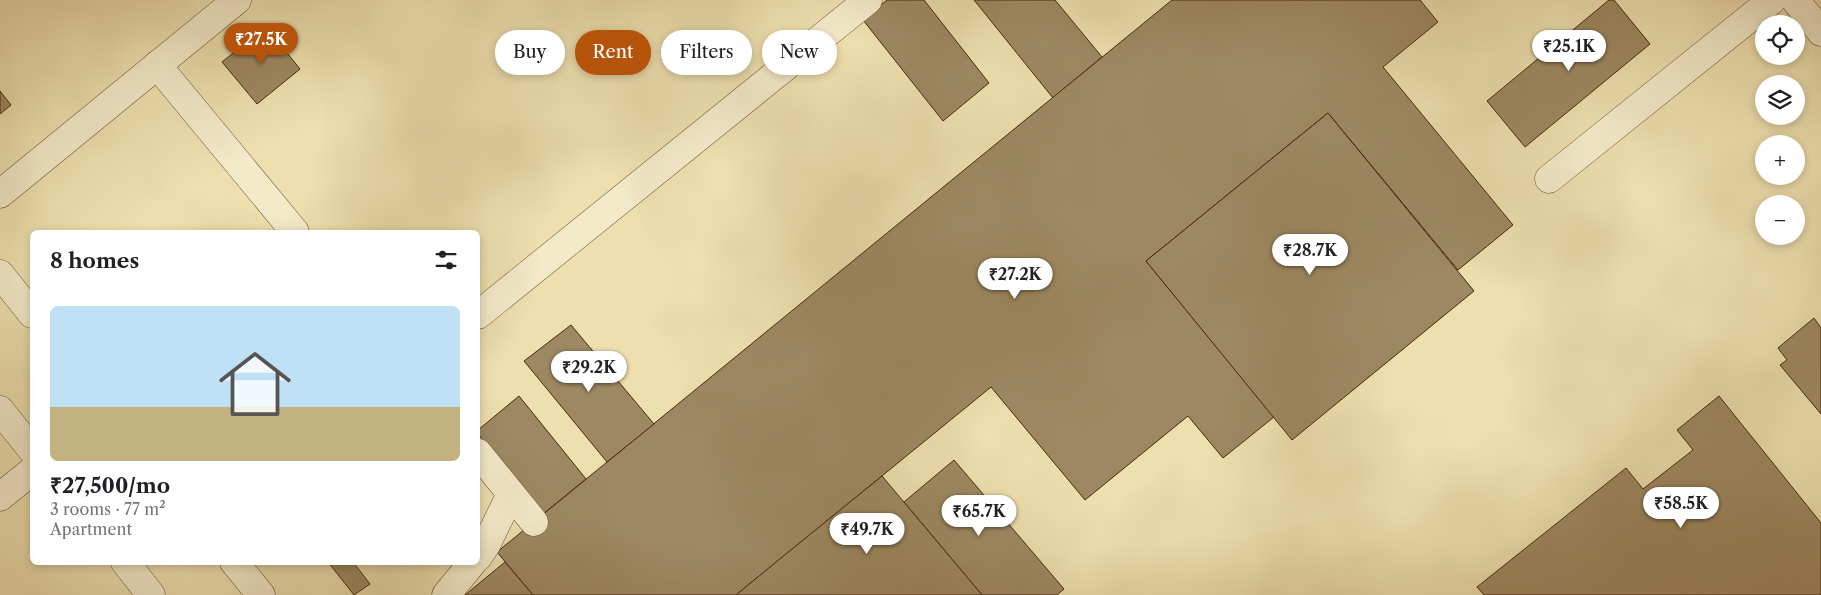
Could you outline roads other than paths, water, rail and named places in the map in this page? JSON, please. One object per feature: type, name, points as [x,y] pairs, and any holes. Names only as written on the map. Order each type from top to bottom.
[{"type":"lane","points":[[0,194],[237,0]]},
{"type":"lane","points":[[480,313],[868,0]]},
{"type":"lane","points":[[1549,179],[1772,0]]},
{"type":"lane","points":[[1795,0],[1821,32]]},
{"type":"lane","points":[[157,65],[293,230]]},
{"type":"lane","points":[[0,274],[30,312]]},
{"type":"lane","points":[[0,410],[30,448]]},
{"type":"lane","points":[[480,455],[534,522]]},
{"type":"lane","points":[[0,497],[30,473]]},
{"type":"lane","points":[[480,554],[512,494]]},
{"type":"lane","points":[[127,565],[151,595]]},
{"type":"lane","points":[[236,565],[260,595]]},
{"type":"lane","points":[[446,595],[471,565]]}]
